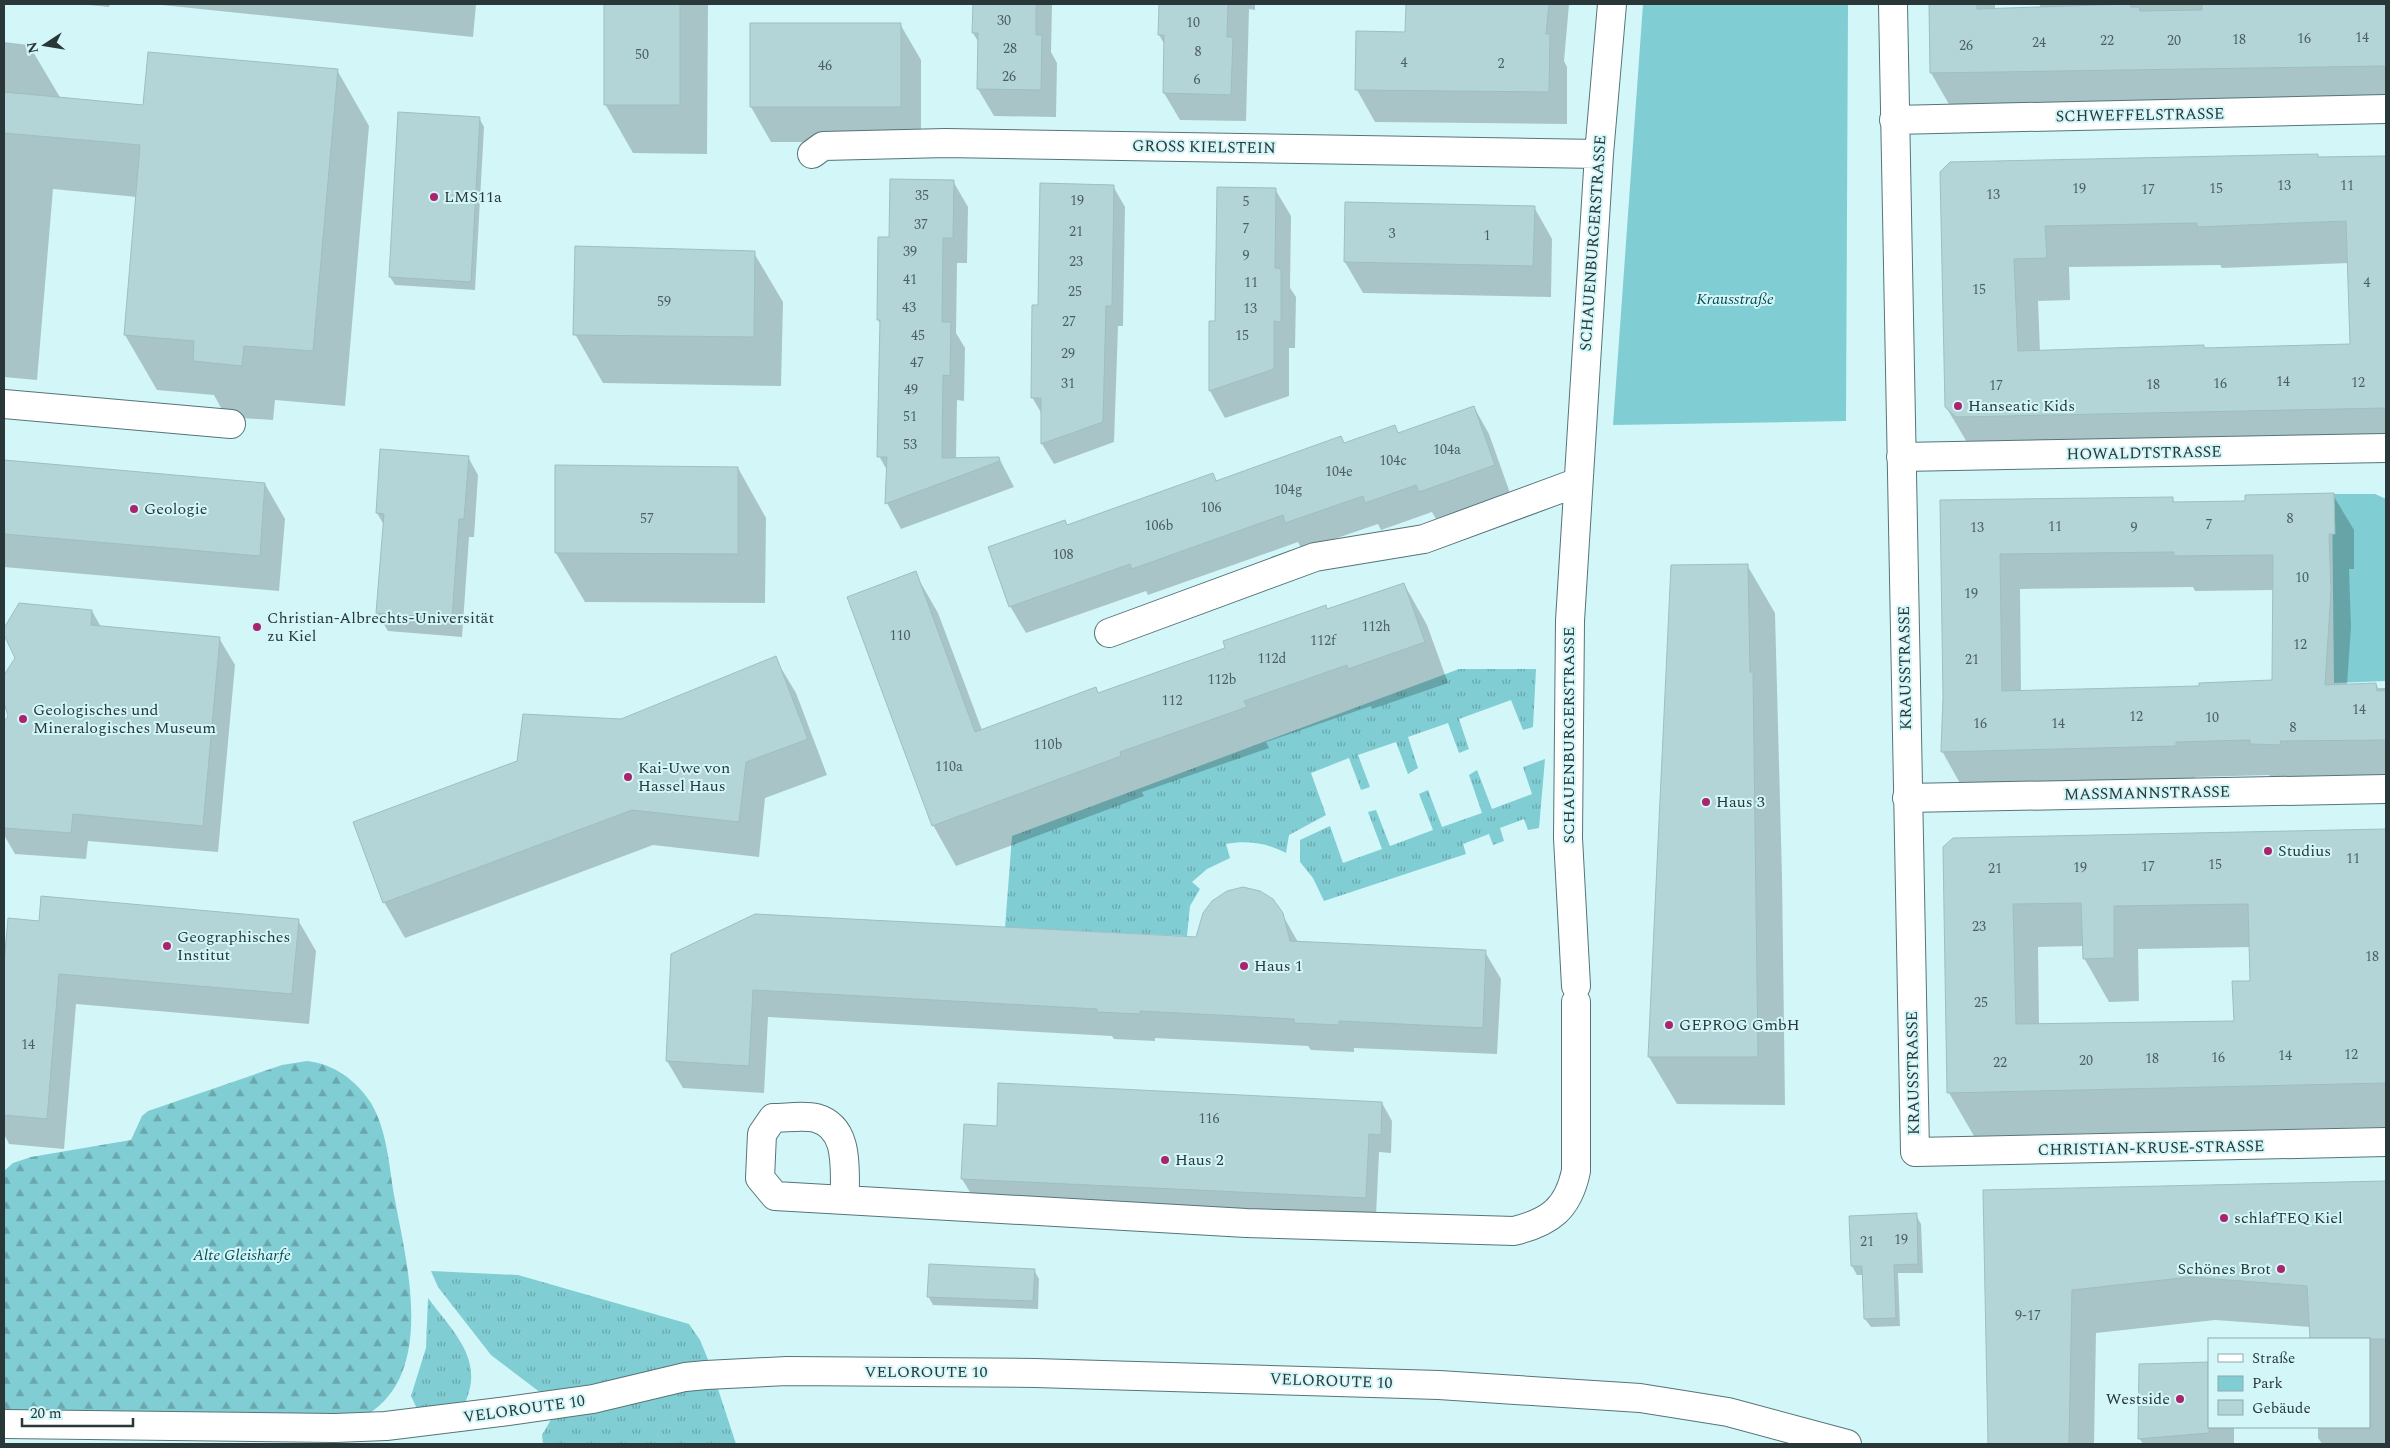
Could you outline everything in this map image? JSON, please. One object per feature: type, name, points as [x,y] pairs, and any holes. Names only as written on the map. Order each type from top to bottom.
[{"type":"street","name":"SCHAUENBURGERSTRASSE","points":[[845,1199],[1246,1223],[1514,1231],[1546,1220],[1563,1205],[1570,1193],[1576,1171],[1576,994],[1568,838],[1570,621],[1576,483],[1599,154],[1612,4]]},
{"type":"street","name":"KRAUSSTRASSE","points":[[1893,4],[1915,1152]]},
{"type":"street","name":"SCHWEFFELSTRASSE","points":[[1894,120],[2386,109]]},
{"type":"street","name":"GROSS KIELSTEIN","points":[[812,154],[823,146],[832,145],[946,143],[1599,154]]},
{"type":"street","points":[[4,404],[231,424]]},
{"type":"street","name":"HOWALDTSTRASSE","points":[[1902,457],[2386,448]]},
{"type":"street","points":[[1109,633],[1315,557],[1424,539],[1576,483]]},
{"type":"street","name":"MASSMANNSTRASSE","points":[[1907,798],[2386,789]]},
{"type":"street","name":"CHRISTIAN-KRUSE-STRASSE","points":[[1915,1152],[2386,1142]]},
{"type":"street","name":"VELOROUTE 10","points":[[4,1424],[334,1428],[386,1426],[445,1420],[584,1400],[685,1377],[706,1375],[787,1372],[1016,1373],[1439,1385],[1640,1398],[1728,1412],[1847,1444]]},
{"type":"green space","name":"Krausstraße","points":[[1643,4],[1848,4],[1846,421],[1613,425]]},
{"type":"green space","points":[[2332,494],[2375,494],[2386,499],[2386,681],[2334,683]]},
{"type":"green space","points":[[1459,669],[1536,669],[1533,727],[1523,730],[1511,700],[1459,719],[1469,749],[1459,753],[1448,723],[1408,737],[1418,768],[1408,774],[1396,742],[1358,755],[1370,787],[1361,790],[1349,758],[1311,773],[1326,815],[1289,835],[1286,853],[1257,843],[1226,844],[1230,858],[1207,869],[1192,882],[1200,889],[1190,906],[1187,936],[1005,928],[1012,836]]},
{"type":"green space","points":[[1545,759],[1539,828],[1528,830],[1524,819],[1500,828],[1504,841],[1493,845],[1489,834],[1463,844],[1466,854],[1324,901],[1313,878],[1300,862],[1300,840],[1330,826],[1343,863],[1382,849],[1368,812],[1376,810],[1390,846],[1433,830],[1419,794],[1428,790],[1442,827],[1482,813],[1469,775],[1477,770],[1492,809],[1532,794],[1523,767]]},
{"type":"green space","name":"Alte Gleisharfe","points":[[307,1061],[326,1066],[344,1074],[351,1080],[371,1103],[384,1136],[405,1251],[411,1314],[409,1344],[402,1372],[389,1396],[367,1415],[4,1416],[4,1171],[13,1163],[31,1157],[131,1140],[142,1116],[148,1111],[282,1065]]},
{"type":"green space","points":[[431,1271],[518,1275],[689,1324],[700,1340],[709,1362],[541,1393],[491,1355],[438,1287]]},
{"type":"green space","points":[[428,1298],[464,1347],[469,1360],[471,1374],[470,1389],[464,1405],[418,1411],[411,1396],[426,1348]]},
{"type":"green space","points":[[717,1386],[736,1444],[543,1444],[542,1435],[552,1418],[685,1390]]},
{"type":"building","points":[[604,4],[680,4],[680,105],[604,105]]},
{"type":"building","points":[[973,4],[1036,4],[1036,35],[1042,35],[1041,90],[977,89],[978,33],[972,33]]},
{"type":"building","points":[[1159,4],[1228,4],[1227,37],[1233,37],[1231,95],[1163,93],[1164,35],[1158,35]]},
{"type":"building","points":[[1406,4],[1549,4],[1546,34],[1550,34],[1549,92],[1355,90],[1356,31],[1405,32]]},
{"type":"building","points":[[1929,4],[1977,4],[1977,9],[2130,4],[2131,7],[2139,7],[2140,11],[2202,10],[2202,4],[2386,4],[2386,66],[1930,73]]},
{"type":"building","points":[[750,23],[901,23],[901,107],[750,107]]},
{"type":"building","points":[[148,52],[338,69],[313,351],[244,346],[242,366],[193,361],[194,341],[124,335],[140,145],[4,133],[4,92],[143,105]]},
{"type":"building","name":"LMS11a","points":[[398,112],[480,117],[471,282],[389,277]]},
{"type":"building","points":[[2318,154],[2318,157],[2386,156],[2386,408],[1956,417],[1945,407],[1940,172],[1950,162]],"holes":[[[2346,221],[2350,344],[2204,348],[2204,345],[2018,351],[2014,259],[2047,258],[2045,226],[2197,223],[2197,227]]]},
{"type":"building","points":[[890,179],[954,180],[953,238],[943,238],[942,322],[951,322],[950,376],[943,375],[942,458],[999,457],[1000,461],[885,504],[887,457],[877,457],[880,320],[877,320],[878,237],[889,237]]},
{"type":"building","points":[[1040,183],[1114,185],[1112,306],[1106,306],[1103,422],[1041,444],[1041,398],[1031,398],[1032,305],[1038,305]]},
{"type":"building","points":[[1217,187],[1276,188],[1275,268],[1281,269],[1281,322],[1274,321],[1274,369],[1209,391],[1209,321],[1215,321]]},
{"type":"building","points":[[1345,202],[1535,206],[1533,266],[1344,262]]},
{"type":"building","points":[[575,246],[755,251],[754,337],[573,335]]},
{"type":"building","points":[[1474,406],[1495,465],[1419,492],[1416,485],[1365,503],[1363,496],[1285,523],[1283,515],[1132,569],[1130,564],[1009,607],[988,547],[1065,520],[1067,525],[1213,473],[1216,481],[1341,436],[1344,443],[1395,425],[1398,433]]},
{"type":"building","points":[[380,449],[469,456],[464,519],[459,519],[452,619],[376,613],[384,514],[376,513]]},
{"type":"building","name":"Geologie","points":[[4,460],[265,483],[260,556],[4,534]]},
{"type":"building","points":[[555,465],[738,467],[738,554],[555,553]]},
{"type":"building","points":[[2334,493],[2335,534],[2329,534],[2331,591],[2325,685],[2376,683],[2377,691],[2386,690],[2386,740],[2280,741],[2281,745],[2250,744],[2250,740],[2176,742],[2176,746],[1941,752],[1943,697],[1940,500],[2173,497],[2173,502],[2245,501],[2245,495]],"holes":[[[2174,552],[2173,556],[2273,555],[2272,680],[2199,683],[2199,686],[2002,691],[2000,554]]]},
{"type":"building","name":"Haus 3","points":[[1748,564],[1750,672],[1753,672],[1758,1057],[1648,1057],[1671,565]]},
{"type":"building","points":[[916,571],[975,732],[1096,687],[1098,693],[1225,648],[1223,641],[1326,605],[1327,609],[1404,583],[1425,642],[1348,669],[1347,665],[1244,701],[1247,707],[1120,752],[1121,756],[932,826],[847,597]]},
{"type":"building","points":[[19,603],[92,610],[91,625],[220,637],[203,826],[73,814],[71,833],[4,828],[4,722],[8,716],[4,703],[4,675],[15,658],[4,635],[4,628]]},
{"type":"building","name":"Kai-Uwe von Hassel Haus","points":[[776,656],[808,739],[746,762],[739,822],[632,810],[383,903],[353,822],[517,761],[523,714],[621,719]]},
{"type":"building","points":[[2386,829],[2386,1083],[1947,1093],[1943,847],[1953,838]],"holes":[[[2081,903],[2083,959],[2114,958],[2114,906],[2248,904],[2250,981],[2232,981],[2234,1021],[2016,1024],[2013,904]]]},
{"type":"building","points":[[1243,887],[1260,891],[1273,899],[1283,913],[1290,941],[1486,950],[1483,1028],[1339,1021],[1339,1025],[1294,1023],[1294,1019],[1140,1011],[1140,1014],[1097,1012],[1097,1009],[753,990],[749,1066],[666,1061],[671,954],[755,914],[1196,937],[1203,913],[1212,901],[1227,891]]},
{"type":"building","name":"Geographisches Institut","points":[[41,896],[299,919],[292,994],[59,974],[47,1119],[4,1115],[4,963],[8,918],[39,921]]},
{"type":"building","name":"Haus 2","points":[[998,1083],[1382,1102],[1381,1135],[1369,1134],[1366,1198],[961,1179],[964,1124],[997,1126]]},
{"type":"building","points":[[2386,1181],[2386,1339],[2310,1338],[2307,1286],[2190,1277],[2072,1290],[2069,1444],[1988,1444],[1983,1190]]},
{"type":"building","points":[[1917,1213],[1918,1264],[1894,1265],[1896,1318],[1864,1319],[1862,1266],[1851,1266],[1849,1216]]},
{"type":"building","points":[[929,1264],[1035,1269],[1033,1301],[927,1297]]},
{"type":"building","points":[[2208,1362],[2209,1433],[2138,1439],[2139,1364]]},
{"type":"place","name":"LMS11a","points":[[434,197]]},
{"type":"place","name":"Hanseatic Kids","points":[[1958,406]]},
{"type":"place","name":"Geologie","points":[[134,509]]},
{"type":"place","name":"Christian-Albrechts-Universität zu Kiel","points":[[257,627]]},
{"type":"place","name":"Geologisches und Mineralogisches Museum","points":[[23,719]]},
{"type":"place","name":"Kai-Uwe von Hassel Haus","points":[[628,777]]},
{"type":"place","name":"Haus 3","points":[[1706,802]]},
{"type":"place","name":"Studius","points":[[2268,851]]},
{"type":"place","name":"Geographisches Institut","points":[[167,946]]},
{"type":"place","name":"Haus 1","points":[[1244,966]]},
{"type":"place","name":"GEPROG GmbH","points":[[1669,1025]]},
{"type":"place","name":"Haus 2","points":[[1165,1160]]},
{"type":"place","name":"schlafTEQ Kiel","points":[[2224,1218]]},
{"type":"place","name":"Schönes Brot","points":[[2281,1269]]},
{"type":"place","name":"Westside","points":[[2180,1399]]}]
